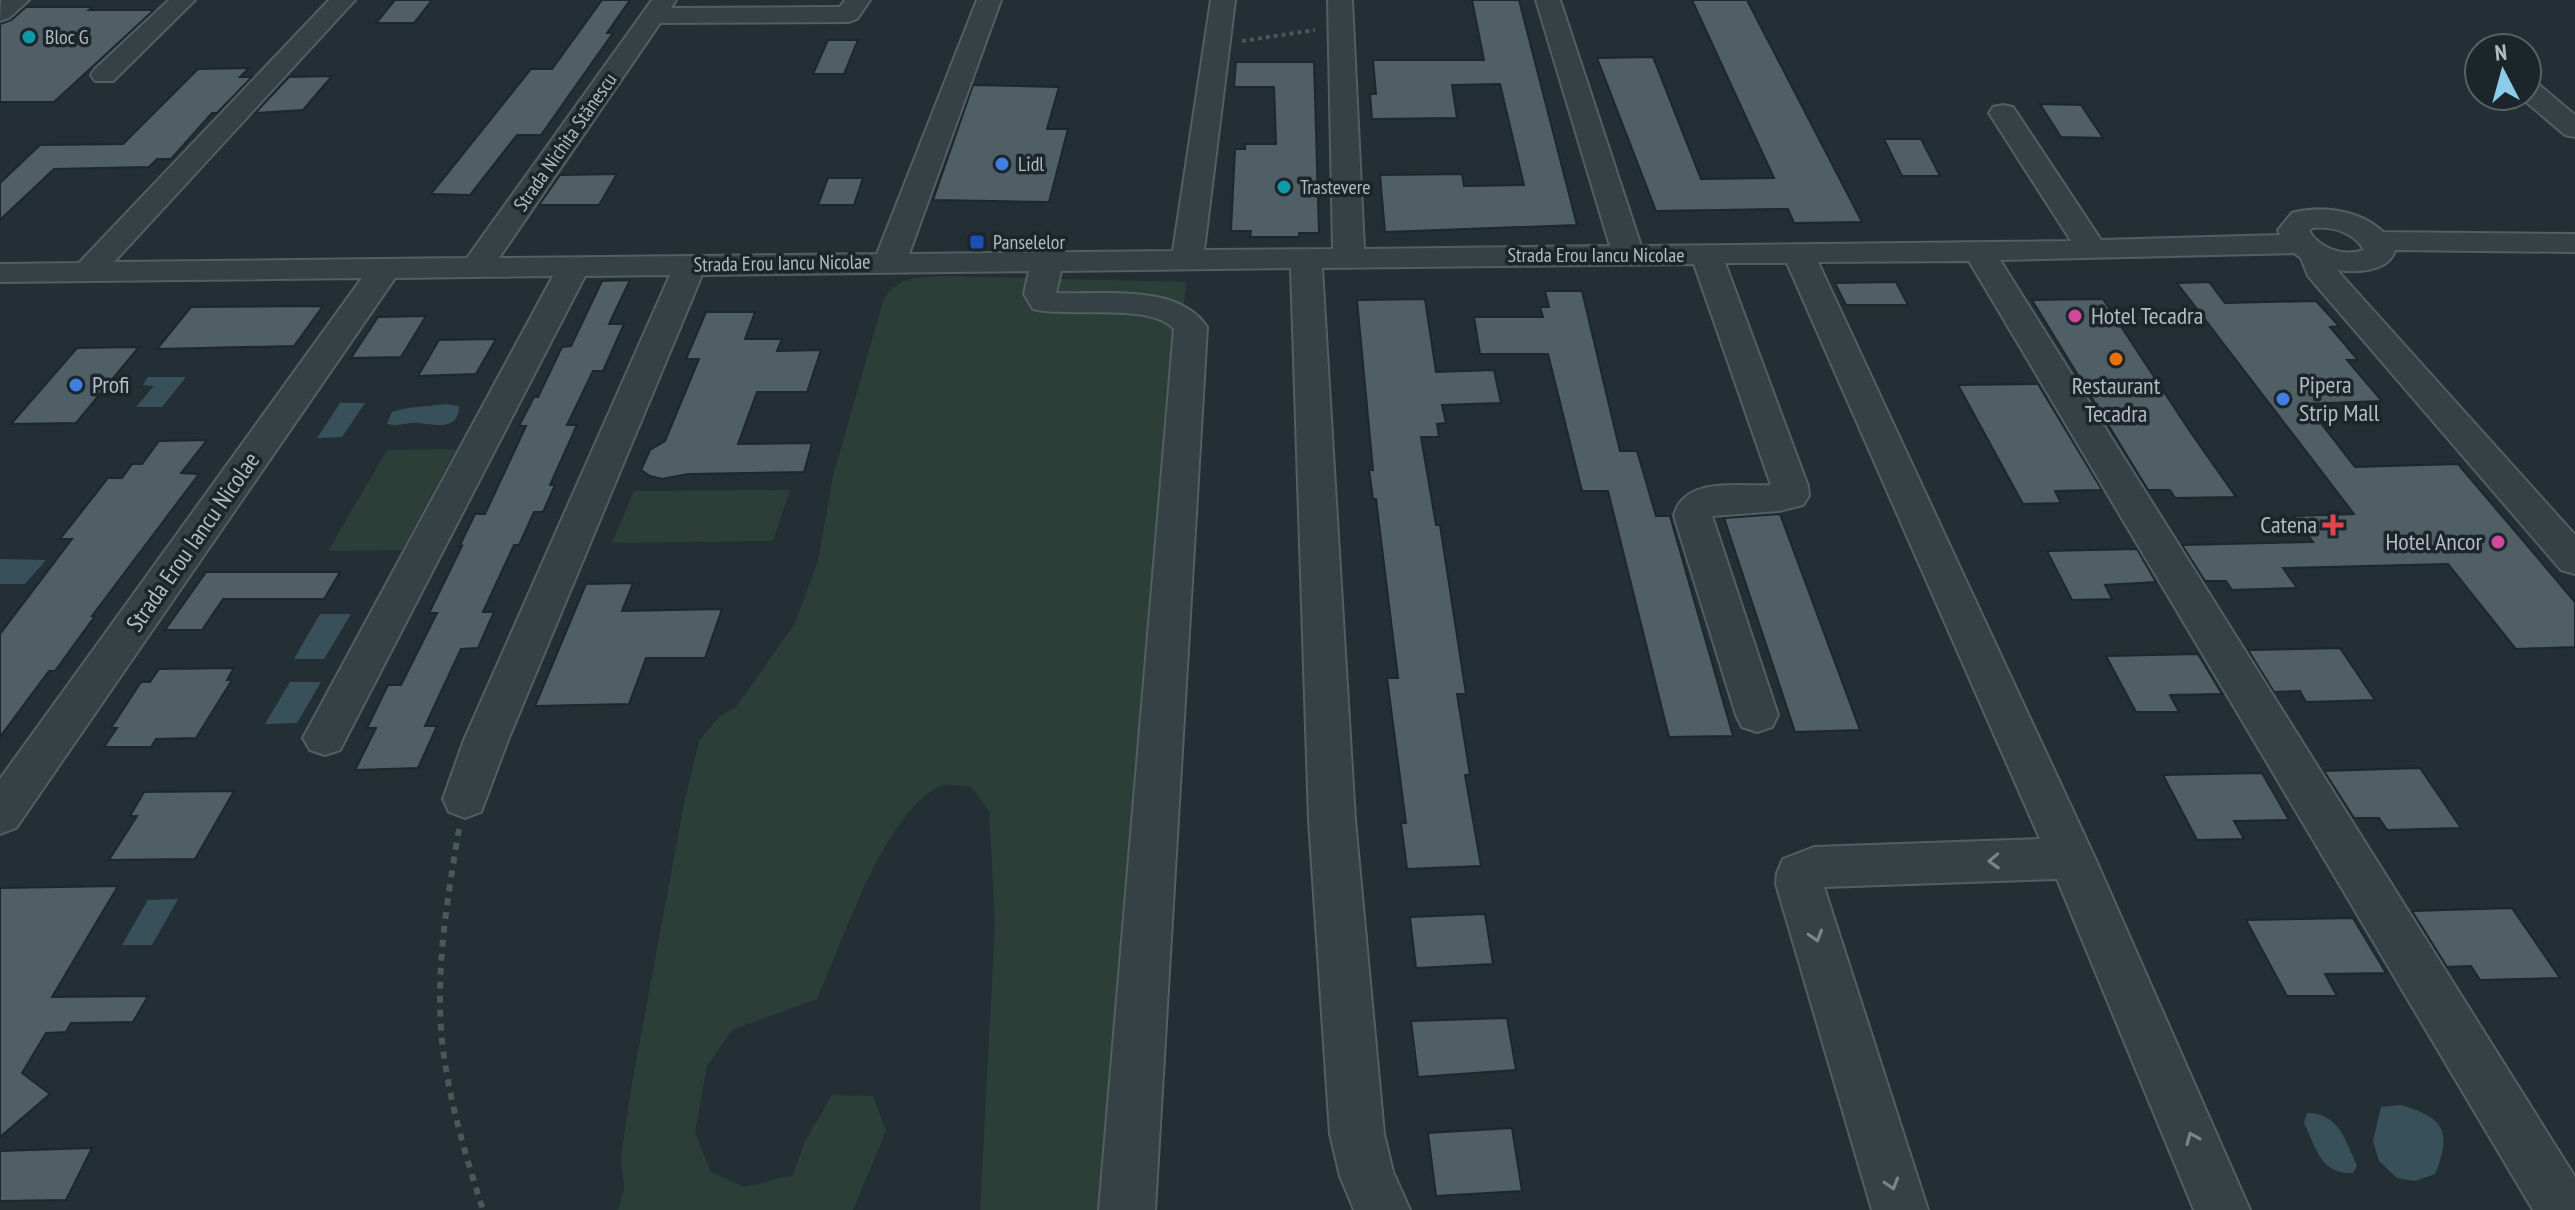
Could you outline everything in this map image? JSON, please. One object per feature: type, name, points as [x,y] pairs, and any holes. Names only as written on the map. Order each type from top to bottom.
[{"type":"street","points":[[0,13],[17,0]]},
{"type":"street","points":[[104,75],[183,0]]},
{"type":"street","points":[[88,272],[343,0]]},
{"type":"street","name":"Strada Nichita Stănescu","points":[[477,267],[659,8],[834,15],[848,14],[858,0]]},
{"type":"street","name":"Strada Erou Iancu Nicolae","points":[[890,262],[989,0]]},
{"type":"street","points":[[1187,259],[1223,0]]},
{"type":"street","points":[[1340,0],[1349,257]]},
{"type":"street","points":[[1548,0],[1628,254]]},
{"type":"street","points":[[2543,102],[2575,129]]},
{"type":"street","points":[[2003,113],[2092,250]]},
{"type":"street","name":"Strada Erou Iancu Nicolae","points":[[0,273],[2092,250],[2311,250],[2348,262],[2372,260],[2379,255],[2377,241],[2575,243]]},
{"type":"street","points":[[2311,250],[2324,275],[2575,560]]},
{"type":"street","points":[[1979,251],[2564,1210]]},
{"type":"street","points":[[1798,253],[2072,858],[2222,1210]]},
{"type":"street","points":[[1706,254],[1790,486],[1790,496],[1779,498],[1703,501],[1695,507],[1693,516],[1757,715]]},
{"type":"street","points":[[1306,258],[1332,820],[1357,1134],[1367,1176],[1382,1210]]},
{"type":"street","points":[[1047,260],[1040,294],[1044,302],[1149,307],[1188,318],[1191,327],[1127,1210]]},
{"type":"street","points":[[465,799],[492,726],[691,264]]},
{"type":"street","points":[[325,738],[574,266]]},
{"type":"street","name":"Strada Erou Iancu Nicolae","points":[[0,815],[386,268]]},
{"type":"street","points":[[1900,1210],[1800,884],[1800,873],[1814,867],[2072,858]]},
{"type":"path","points":[[1217,42],[1341,29]]},
{"type":"path","points":[[465,799],[444,936],[441,1025],[468,1165],[483,1210]]},
{"type":"green space","points":[[939,276],[1186,282],[1106,1210],[980,1210],[995,924],[989,811],[971,787],[952,785],[941,786],[920,800],[883,850],[852,914],[817,999],[732,1030],[707,1066],[695,1133],[711,1172],[745,1187],[793,1175],[805,1141],[832,1095],[873,1096],[886,1131],[853,1210],[618,1210],[624,1189],[621,1156],[632,1083],[684,804],[699,741],[720,716],[736,707],[794,625],[818,561],[833,476],[884,298],[902,282]]},
{"type":"green space","points":[[456,449],[402,550],[328,551],[387,450]]},
{"type":"green space","points":[[790,490],[773,541],[612,543],[634,491]]},
{"type":"water","points":[[148,377],[186,377],[162,407],[136,407],[154,386],[143,385]]},
{"type":"water","points":[[340,403],[365,403],[342,437],[317,438]]},
{"type":"water","points":[[445,404],[459,406],[458,414],[451,423],[387,424],[392,412]]},
{"type":"water","points":[[0,559],[46,560],[25,584],[0,584]]},
{"type":"water","points":[[320,614],[351,614],[324,659],[294,659]]},
{"type":"water","points":[[290,682],[321,682],[297,723],[265,724]]},
{"type":"water","points":[[178,899],[152,945],[122,945],[148,900]]},
{"type":"water","points":[[2401,1105],[2436,1121],[2443,1137],[2435,1174],[2415,1181],[2397,1178],[2379,1161],[2373,1141],[2381,1107]]},
{"type":"water","points":[[2307,1113],[2327,1118],[2340,1130],[2357,1166],[2353,1173],[2333,1169],[2321,1158],[2304,1123]]},
{"type":"building","points":[[395,0],[432,0],[414,23],[376,23]]},
{"type":"building","points":[[602,0],[630,0],[607,33],[613,33],[541,135],[517,135],[470,195],[431,194],[531,69],[552,69]]},
{"type":"building","points":[[1472,0],[1519,0],[1577,225],[1385,232],[1380,175],[1462,174],[1464,186],[1524,185],[1500,84],[1452,85],[1457,118],[1372,119],[1370,94],[1376,94],[1373,60],[1484,60]]},
{"type":"building","points":[[1692,0],[1747,0],[1862,222],[1794,223],[1788,209],[1656,211],[1597,58],[1653,57],[1701,179],[1774,178]]},
{"type":"building","points":[[26,7],[154,10],[54,102],[0,102],[0,24],[11,20]]},
{"type":"building","points":[[828,40],[858,40],[844,74],[813,74]]},
{"type":"building","points":[[1236,62],[1314,62],[1319,233],[1299,233],[1299,237],[1250,237],[1251,231],[1231,231],[1235,149],[1245,149],[1245,144],[1276,144],[1274,87],[1234,87]]},
{"type":"building","points":[[249,68],[240,77],[252,77],[217,113],[212,113],[171,159],[157,159],[149,167],[54,169],[0,220],[0,183],[40,145],[123,144],[198,69]]},
{"type":"building","points":[[332,76],[303,110],[255,113],[289,77]]},
{"type":"building","name":"Lidl","points":[[973,85],[1059,87],[1047,129],[1068,129],[1049,202],[933,200]]},
{"type":"building","points":[[2040,104],[2081,105],[2103,138],[2061,137]]},
{"type":"building","points":[[1884,139],[1921,139],[1940,176],[1902,176]]},
{"type":"building","points":[[617,174],[599,205],[539,205],[560,175]]},
{"type":"building","points":[[828,178],[863,178],[854,205],[818,205]]},
{"type":"building","points":[[630,280],[609,324],[624,324],[603,371],[593,371],[567,425],[577,425],[550,485],[555,485],[543,512],[534,512],[519,545],[514,545],[483,612],[494,612],[478,648],[461,649],[425,726],[437,726],[418,768],[355,770],[376,728],[367,728],[388,685],[401,685],[437,613],[429,613],[462,546],[459,547],[475,514],[485,514],[526,426],[519,426],[534,397],[538,397],[562,347],[571,346],[602,281]]},
{"type":"building","points":[[1896,282],[1908,305],[1846,305],[1835,283]]},
{"type":"building","points":[[2209,282],[2225,303],[2316,301],[2339,326],[2330,327],[2358,360],[2347,360],[2382,401],[2306,404],[2355,467],[2458,464],[2575,602],[2575,647],[2516,649],[2448,564],[2283,568],[2297,588],[2232,590],[2226,581],[2205,581],[2182,545],[2313,542],[2294,516],[2354,514],[2177,283]]},
{"type":"building","points":[[1545,291],[1582,291],[1620,451],[1637,451],[1656,516],[1670,516],[1733,736],[1669,737],[1608,491],[1582,491],[1548,354],[1480,354],[1474,317],[1543,317],[1540,307],[1549,307]]},
{"type":"building","points":[[1425,299],[1436,372],[1494,370],[1501,403],[1442,405],[1446,423],[1437,424],[1439,437],[1421,437],[1436,525],[1440,525],[1466,694],[1457,694],[1470,775],[1465,775],[1481,866],[1407,869],[1401,823],[1406,823],[1387,678],[1398,678],[1376,499],[1373,499],[1369,470],[1373,470],[1357,300]]},
{"type":"building","points":[[2103,299],[2236,497],[2175,498],[2170,490],[2148,490],[2032,300]]},
{"type":"building","points":[[323,306],[294,346],[157,349],[191,307]]},
{"type":"building","points":[[706,312],[755,312],[745,339],[782,339],[777,351],[821,350],[807,392],[757,392],[738,444],[812,443],[804,472],[688,474],[662,479],[641,470],[650,450],[665,441],[699,359],[686,359]]},
{"type":"building","points":[[426,316],[401,357],[351,358],[378,317]]},
{"type":"building","points":[[496,339],[476,374],[418,376],[439,340]]},
{"type":"building","name":"Profi","points":[[139,347],[76,423],[11,424],[77,348]]},
{"type":"building","points":[[2038,384],[2102,490],[2055,491],[2061,503],[2023,504],[1958,385]]},
{"type":"building","points":[[207,440],[181,473],[199,474],[92,616],[95,616],[55,671],[49,671],[0,737],[0,634],[72,539],[60,539],[108,478],[122,478],[132,464],[142,464],[159,441]]},
{"type":"building","points":[[1780,514],[1860,730],[1795,732],[1724,518]]},
{"type":"building","points":[[2137,549],[2156,582],[2105,585],[2112,599],[2072,600],[2047,551]]},
{"type":"building","points":[[206,572],[340,572],[324,599],[223,599],[202,630],[165,630]]},
{"type":"building","points":[[633,583],[622,611],[722,609],[705,658],[646,658],[629,704],[535,706],[586,584]]},
{"type":"building","points":[[2340,648],[2375,700],[2306,702],[2300,691],[2274,692],[2248,650]]},
{"type":"building","points":[[2198,654],[2222,694],[2170,695],[2179,712],[2136,712],[2106,656]]},
{"type":"building","points":[[234,668],[227,680],[232,680],[196,738],[156,739],[151,747],[104,747],[117,728],[111,728],[141,682],[150,682],[159,669]]},
{"type":"building","points":[[2420,768],[2461,828],[2387,830],[2379,818],[2354,818],[2324,771]]},
{"type":"building","points":[[2262,773],[2289,820],[2234,821],[2244,839],[2197,840],[2163,775]]},
{"type":"building","points":[[234,791],[195,859],[109,860],[137,816],[130,816],[144,792]]},
{"type":"building","points":[[118,886],[52,997],[148,996],[133,1022],[71,1023],[66,1032],[46,1033],[22,1073],[50,1094],[0,1137],[0,888]]},
{"type":"building","points":[[2512,908],[2560,978],[2480,980],[2471,966],[2447,967],[2412,911]]},
{"type":"building","points":[[1485,914],[1493,964],[1416,968],[1410,917]]},
{"type":"building","points":[[2353,918],[2386,973],[2325,974],[2337,996],[2287,996],[2246,920]]},
{"type":"building","points":[[1507,1018],[1516,1070],[1418,1077],[1411,1021]]},
{"type":"building","points":[[1512,1128],[1522,1191],[1436,1196],[1428,1133]]},
{"type":"building","points":[[92,1148],[66,1200],[0,1201],[0,1151]]},
{"type":"place","name":"Bloc G","points":[[29,37]]},
{"type":"place","name":"Lidl","points":[[1002,164]]},
{"type":"place","name":"Trastevere","points":[[1284,187]]},
{"type":"place","name":"Panselelor","points":[[977,242]]},
{"type":"place","name":"Hotel Tecadra","points":[[2075,316]]},
{"type":"place","name":"Restaurant Tecadra","points":[[2116,359]]},
{"type":"place","name":"Profi","points":[[76,385]]},
{"type":"place","name":"Pipera Strip Mall","points":[[2283,399]]},
{"type":"place","name":"Catena","points":[[2333,525]]},
{"type":"place","name":"Hotel Ancor","points":[[2498,542]]}]
